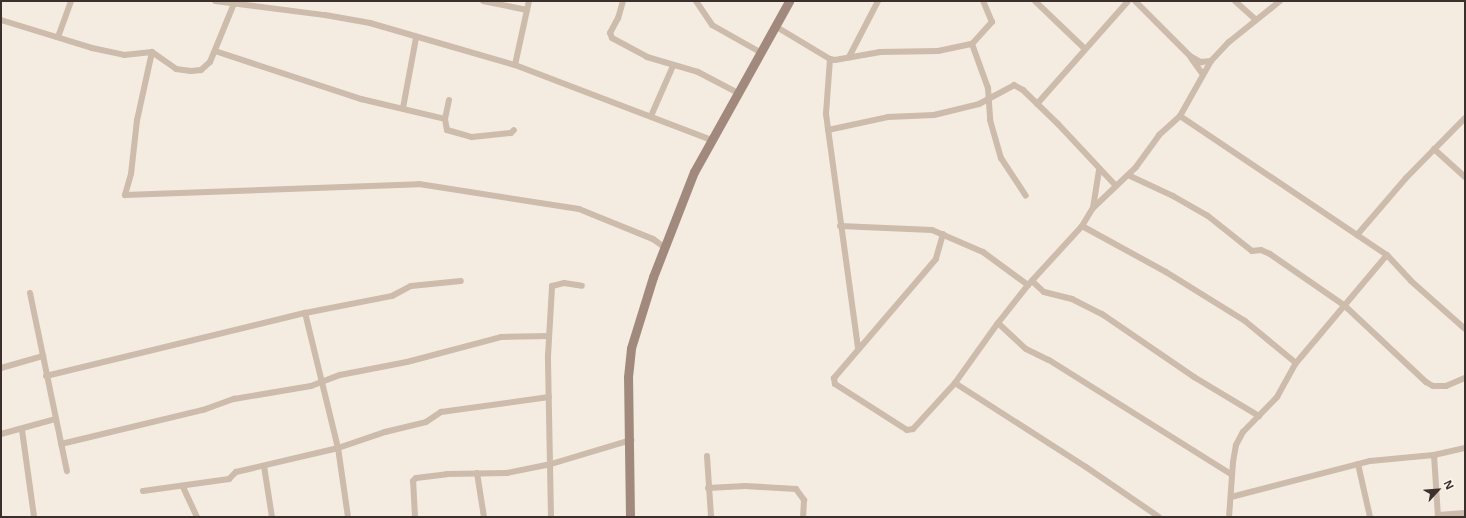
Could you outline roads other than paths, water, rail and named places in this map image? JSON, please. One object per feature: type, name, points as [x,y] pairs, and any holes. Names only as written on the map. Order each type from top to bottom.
[{"type":"street","points":[[58,37],[71,1]]},
{"type":"street","points":[[215,1],[350,19],[515,65],[711,140]]},
{"type":"street","points":[[483,1],[527,10]]},
{"type":"street","points":[[515,65],[529,1]]},
{"type":"street","points":[[623,1],[618,18],[610,33],[612,38],[647,56],[673,66],[698,72],[738,92]]},
{"type":"street","points":[[696,1],[712,25],[760,52]]},
{"type":"street","points":[[630,517],[631,440],[628,377],[631,348],[664,247],[694,172],[789,1]]},
{"type":"street","points":[[849,57],[878,1]]},
{"type":"street","points":[[775,26],[830,59],[880,52],[938,50],[972,44],[992,22],[983,1]]},
{"type":"street","points":[[1035,1],[1085,49]]},
{"type":"street","points":[[1037,104],[1128,1]]},
{"type":"street","points":[[1134,1],[1190,56],[1202,73]]},
{"type":"street","points":[[1235,1],[1256,20]]},
{"type":"street","points":[[943,234],[936,259],[834,378],[834,381],[907,430],[913,429],[955,383],[998,323],[1030,283],[1082,226],[1093,208],[1128,175],[1159,135],[1180,116],[1200,83],[1202,73],[1211,61],[1229,42],[1280,1]]},
{"type":"street","points":[[1,20],[124,55],[152,52],[176,69],[192,71],[201,70],[210,62],[235,3]]},
{"type":"street","points":[[403,108],[416,38]]},
{"type":"street","points":[[972,44],[990,98],[990,120],[1001,158],[1026,196]]},
{"type":"street","points":[[215,51],[361,99],[403,108],[410,112],[445,119]]},
{"type":"street","points":[[152,52],[137,120],[131,174],[125,195],[419,184],[579,209],[653,239],[664,247]]},
{"type":"street","points":[[1190,56],[1201,62],[1211,61]]},
{"type":"street","points":[[830,59],[826,108],[828,130],[858,349]]},
{"type":"street","points":[[651,116],[673,66]]},
{"type":"street","points":[[828,130],[888,117],[929,116],[975,105],[1014,85],[1037,104],[1116,186]]},
{"type":"street","points":[[449,100],[445,119],[447,130],[472,136],[511,133],[514,130]]},
{"type":"street","points":[[1180,116],[1387,255],[1411,281],[1465,329]]},
{"type":"street","points":[[1358,235],[1434,149],[1465,118]]},
{"type":"street","points":[[1434,149],[1465,177]]},
{"type":"street","points":[[1093,208],[1099,170]]},
{"type":"street","points":[[1128,175],[1173,196],[1208,216],[1252,250],[1261,250],[1270,254],[1345,306],[1426,382],[1433,386],[1446,386],[1465,378]]},
{"type":"street","points":[[840,226],[925,229],[943,234],[982,252],[1044,292],[1072,299],[1102,314],[1194,377],[1259,416]]},
{"type":"street","points":[[1082,226],[1166,272],[1245,320],[1296,363]]},
{"type":"street","points":[[1229,517],[1236,445],[1243,432],[1277,397],[1296,363],[1387,255]]},
{"type":"street","points":[[46,376],[305,313],[392,296],[411,286],[461,281]]},
{"type":"street","points":[[551,517],[549,336],[552,286],[564,283],[582,286]]},
{"type":"street","points":[[30,293],[46,376],[67,471]]},
{"type":"street","points":[[305,313],[320,383],[338,448],[348,517]]},
{"type":"street","points":[[998,323],[1026,349],[1049,360],[1232,475]]},
{"type":"street","points":[[62,444],[203,410],[234,399],[320,383],[340,375],[408,362],[501,337],[549,336]]},
{"type":"street","points":[[1,368],[43,356]]},
{"type":"street","points":[[955,383],[1074,459],[1159,517]]},
{"type":"street","points":[[143,491],[184,487],[228,478],[236,472],[338,448],[385,432],[426,422],[441,412],[549,397]]},
{"type":"street","points":[[1,434],[22,430],[55,419]]},
{"type":"street","points":[[22,430],[34,517]]},
{"type":"street","points":[[416,517],[413,481],[416,478],[477,473],[507,473],[551,464],[631,440]]},
{"type":"street","points":[[1232,497],[1358,464],[1382,459],[1434,455],[1465,448]]},
{"type":"street","points":[[1434,455],[1438,516],[1465,514]]},
{"type":"street","points":[[706,456],[711,517]]},
{"type":"street","points":[[1358,464],[1370,517]]},
{"type":"street","points":[[264,466],[272,517]]},
{"type":"street","points":[[477,473],[484,517]]},
{"type":"street","points":[[708,488],[745,486],[796,489],[804,500],[803,517]]},
{"type":"street","points":[[184,487],[196,517]]}]
